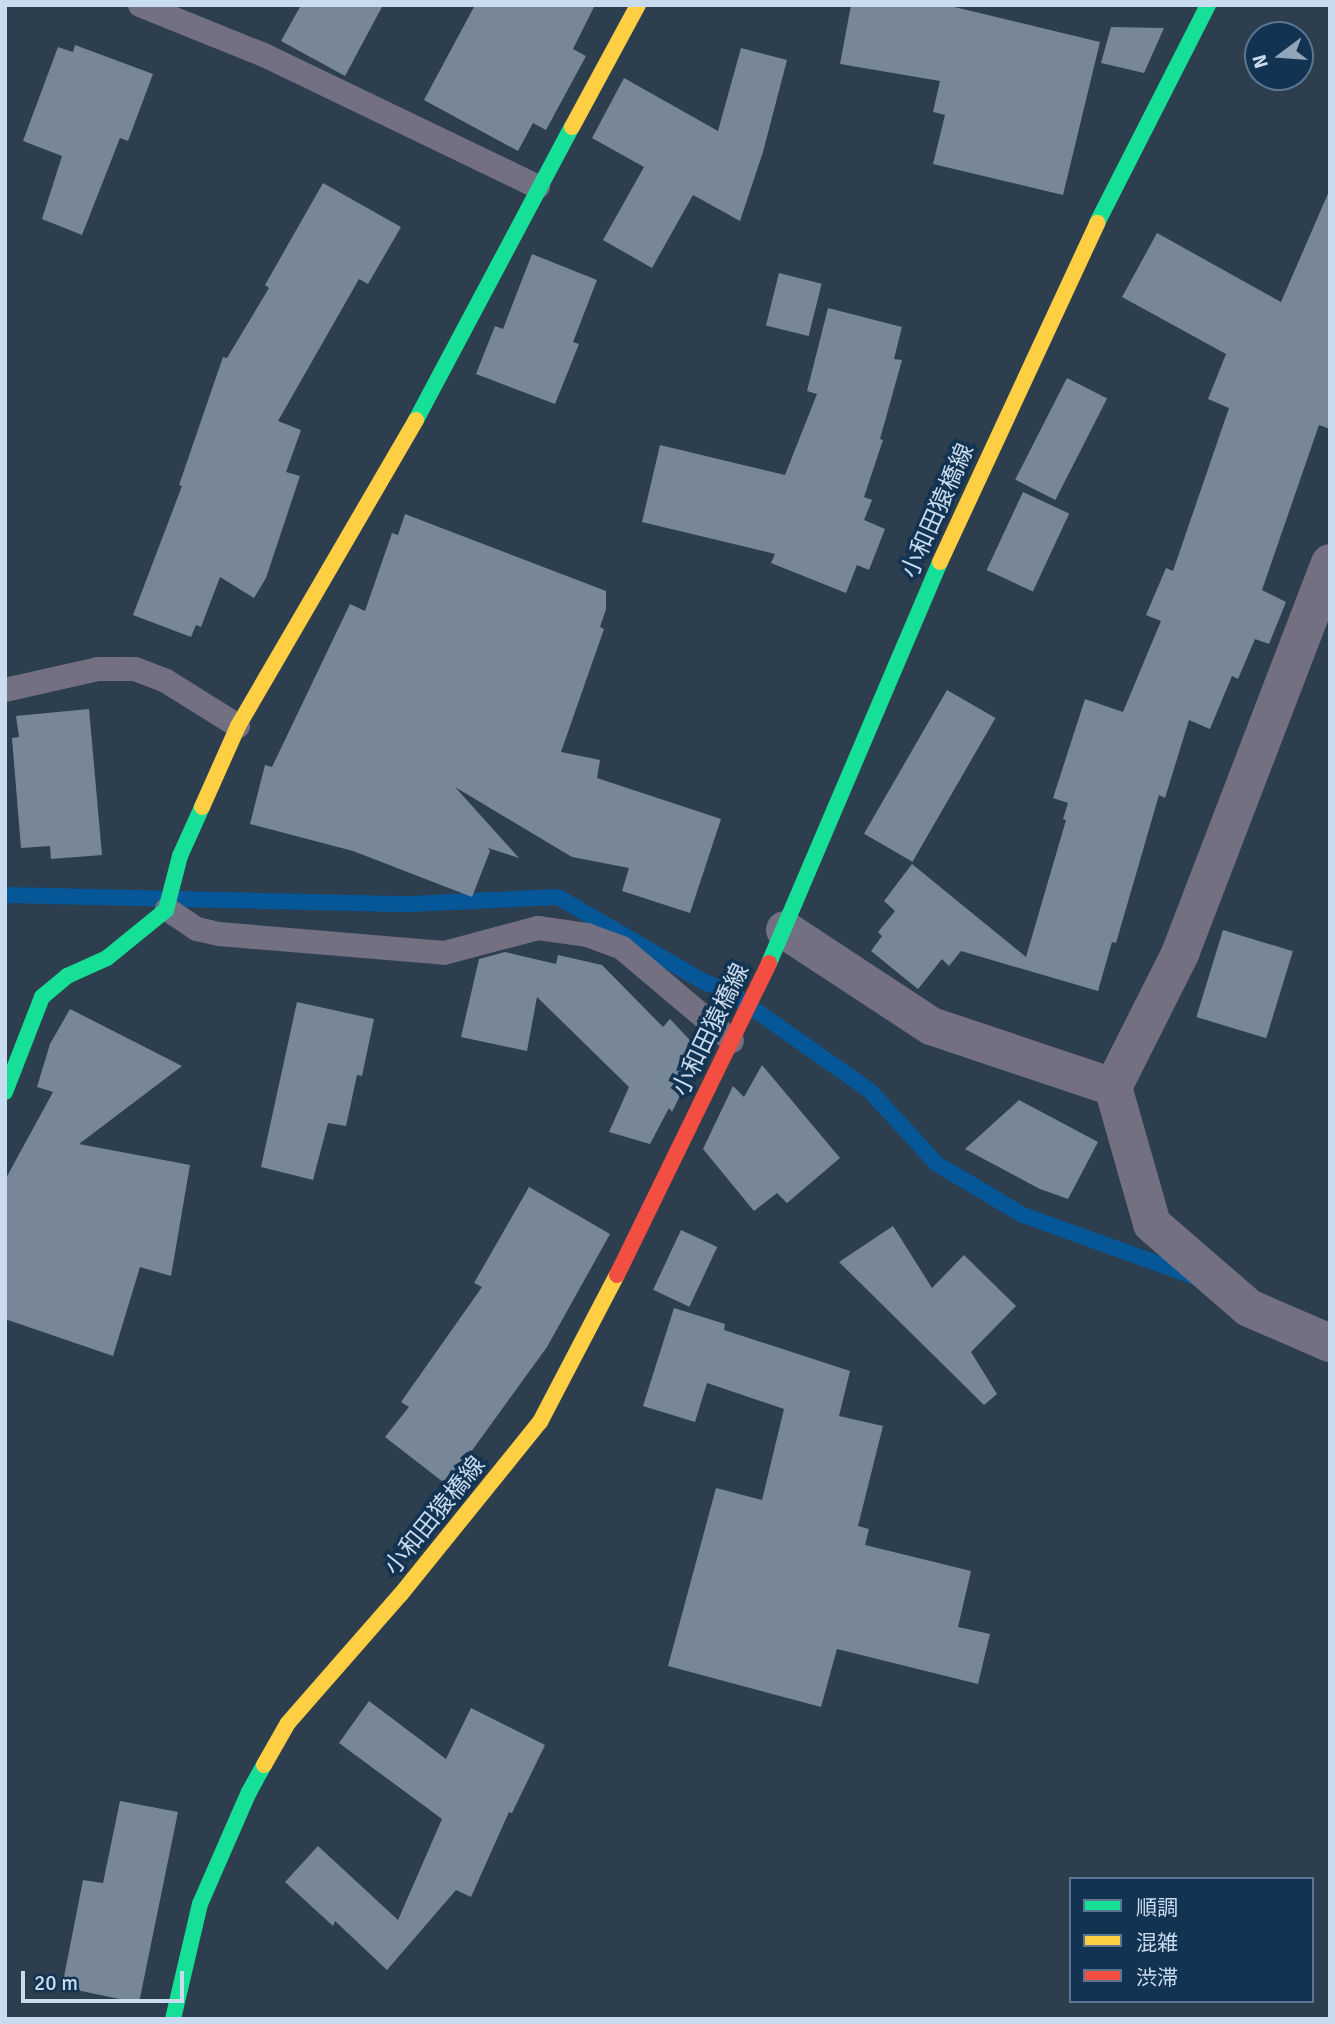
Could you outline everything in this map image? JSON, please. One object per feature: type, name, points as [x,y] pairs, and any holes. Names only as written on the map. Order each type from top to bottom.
[{"type":"main road","points":[[5,1092],[42,997],[67,976],[107,958],[148,928],[167,907],[180,856],[238,726],[399,451],[538,187],[638,5]]},
{"type":"main road","name":"小和田猿橋線","points":[[173,2019],[200,1904],[248,1792],[288,1723],[401,1594],[540,1422],[600,1312],[785,930],[925,595],[1072,271],[1208,5]]},
{"type":"street","points":[[1330,563],[1181,952],[1113,1087],[1152,1224],[1249,1308],[1330,1343]]},
{"type":"street","points":[[785,930],[931,1026],[1113,1087]]},
{"type":"lane","points":[[140,5],[264,55],[538,187]]},
{"type":"lane","points":[[5,690],[98,669],[135,670],[166,681],[238,726]]},
{"type":"lane","points":[[167,907],[197,929],[219,934],[444,953],[538,928],[587,935],[622,948],[732,1041]]},
{"type":"building","points":[[301,5],[383,5],[345,76],[281,41]]},
{"type":"building","points":[[475,5],[595,5],[573,49],[586,56],[546,130],[533,123],[518,151],[424,100]]},
{"type":"building","points":[[851,5],[946,5],[1100,42],[1063,195],[933,164],[945,115],[933,112],[940,81],[840,64]]},
{"type":"building","points":[[1111,27],[1164,28],[1144,73],[1101,63]]},
{"type":"building","points":[[75,45],[153,74],[128,141],[120,138],[82,235],[42,219],[62,156],[23,141],[58,47],[73,52]]},
{"type":"building","points":[[741,48],[787,60],[763,152],[740,221],[693,195],[652,268],[603,240],[644,167],[592,138],[624,78],[718,131]]},
{"type":"building","points":[[323,183],[401,227],[368,284],[359,279],[278,421],[301,430],[286,472],[300,476],[266,578],[254,598],[220,577],[201,627],[196,625],[191,637],[133,615],[182,486],[179,485],[223,357],[227,358],[269,288],[265,285]]},
{"type":"building","points":[[1330,189],[1330,429],[1319,425],[1262,590],[1286,602],[1269,644],[1255,639],[1238,679],[1232,676],[1210,729],[1189,720],[1165,798],[1159,795],[1116,943],[1112,942],[1098,991],[961,951],[949,966],[942,959],[918,989],[871,951],[882,936],[878,932],[895,911],[884,901],[912,864],[1026,957],[1066,820],[1063,819],[1068,803],[1053,798],[1085,699],[1123,712],[1161,621],[1146,615],[1166,568],[1173,571],[1229,408],[1208,399],[1226,354],[1122,297],[1157,233],[1281,302]]},
{"type":"building","points":[[532,254],[597,280],[573,342],[579,344],[555,404],[476,374],[495,326],[503,329]]},
{"type":"building","points":[[779,273],[822,284],[809,336],[766,325]]},
{"type":"building","points":[[828,308],[902,327],[894,359],[902,360],[880,439],[883,440],[864,497],[872,500],[864,520],[885,529],[869,570],[857,565],[846,593],[771,563],[775,554],[642,522],[660,445],[785,475],[817,394],[807,391]]},
{"type":"building","points":[[1067,378],[1107,398],[1055,500],[1015,480]]},
{"type":"building","points":[[1023,492],[1069,514],[1033,591],[987,570]]},
{"type":"building","points":[[405,514],[606,591],[606,609],[600,627],[604,629],[561,752],[600,760],[597,778],[721,819],[690,913],[622,891],[629,868],[572,857],[455,787],[519,858],[488,848],[490,851],[472,897],[353,851],[250,824],[265,765],[272,767],[350,604],[365,611],[392,533],[398,535]]},
{"type":"building","points":[[947,690],[995,718],[912,862],[864,834]]},
{"type":"building","points":[[89,709],[102,855],[51,859],[50,846],[21,848],[12,738],[19,737],[16,716]]},
{"type":"building","points":[[1223,930],[1293,951],[1266,1038],[1196,1017]]},
{"type":"building","points":[[505,952],[556,964],[558,955],[602,965],[663,1027],[670,1019],[701,1052],[672,1112],[669,1108],[650,1144],[609,1132],[629,1087],[537,997],[527,1051],[461,1037],[479,959]]},
{"type":"building","points":[[297,1002],[374,1019],[362,1076],[357,1075],[346,1126],[328,1123],[313,1180],[261,1167]]},
{"type":"building","points":[[70,1009],[182,1066],[79,1144],[190,1165],[171,1276],[140,1267],[113,1356],[5,1319],[5,1180],[53,1092],[37,1087],[50,1044]]},
{"type":"building","points":[[762,1065],[840,1158],[787,1203],[777,1193],[754,1211],[703,1149],[733,1086],[744,1097]]},
{"type":"building","points":[[1019,1100],[1098,1142],[1068,1199],[1040,1189],[965,1149]]},
{"type":"building","points":[[529,1187],[610,1234],[547,1347],[447,1485],[385,1437],[409,1407],[401,1402],[482,1287],[474,1283]]},
{"type":"building","points":[[893,1226],[932,1288],[964,1255],[1016,1306],[971,1352],[997,1394],[984,1405],[839,1262]]},
{"type":"building","points":[[681,1230],[717,1247],[689,1307],[653,1290]]},
{"type":"building","points":[[674,1308],[725,1324],[724,1330],[850,1371],[839,1416],[883,1426],[858,1526],[869,1529],[865,1545],[971,1571],[958,1627],[990,1634],[978,1684],[837,1649],[821,1707],[668,1666],[716,1488],[762,1500],[784,1409],[707,1383],[695,1422],[643,1406]]},
{"type":"building","points":[[369,1701],[446,1759],[471,1708],[545,1745],[512,1813],[509,1812],[471,1897],[456,1890],[387,1970],[335,1921],[333,1926],[285,1882],[318,1846],[398,1920],[442,1819],[339,1743]]},
{"type":"building","points":[[120,1801],[178,1812],[139,2003],[62,1987],[83,1880],[103,1883]]},
{"type":"waterway","points":[[5,895],[410,904],[558,897],[704,982],[728,991],[869,1090],[937,1164],[1023,1215],[1195,1277]]},
{"type":"traffic: fast","points":[[1097,223],[1208,5]]},
{"type":"traffic: fast","points":[[416,420],[572,127]]},
{"type":"traffic: fast","points":[[769,963],[940,562]]},
{"type":"traffic: fast","points":[[5,1092],[42,997],[67,976],[107,958],[166,910],[180,856],[202,807]]},
{"type":"traffic: fast","points":[[173,2019],[200,1904],[249,1792],[264,1765]]},
{"type":"traffic: slow","points":[[572,127],[638,5]]},
{"type":"traffic: slow","points":[[940,562],[1097,223]]},
{"type":"traffic: slow","points":[[202,807],[238,726],[416,420]]},
{"type":"traffic: slow","points":[[264,1765],[288,1723],[401,1594],[540,1422],[617,1275]]},
{"type":"traffic: jam","points":[[617,1275],[769,963]]}]
